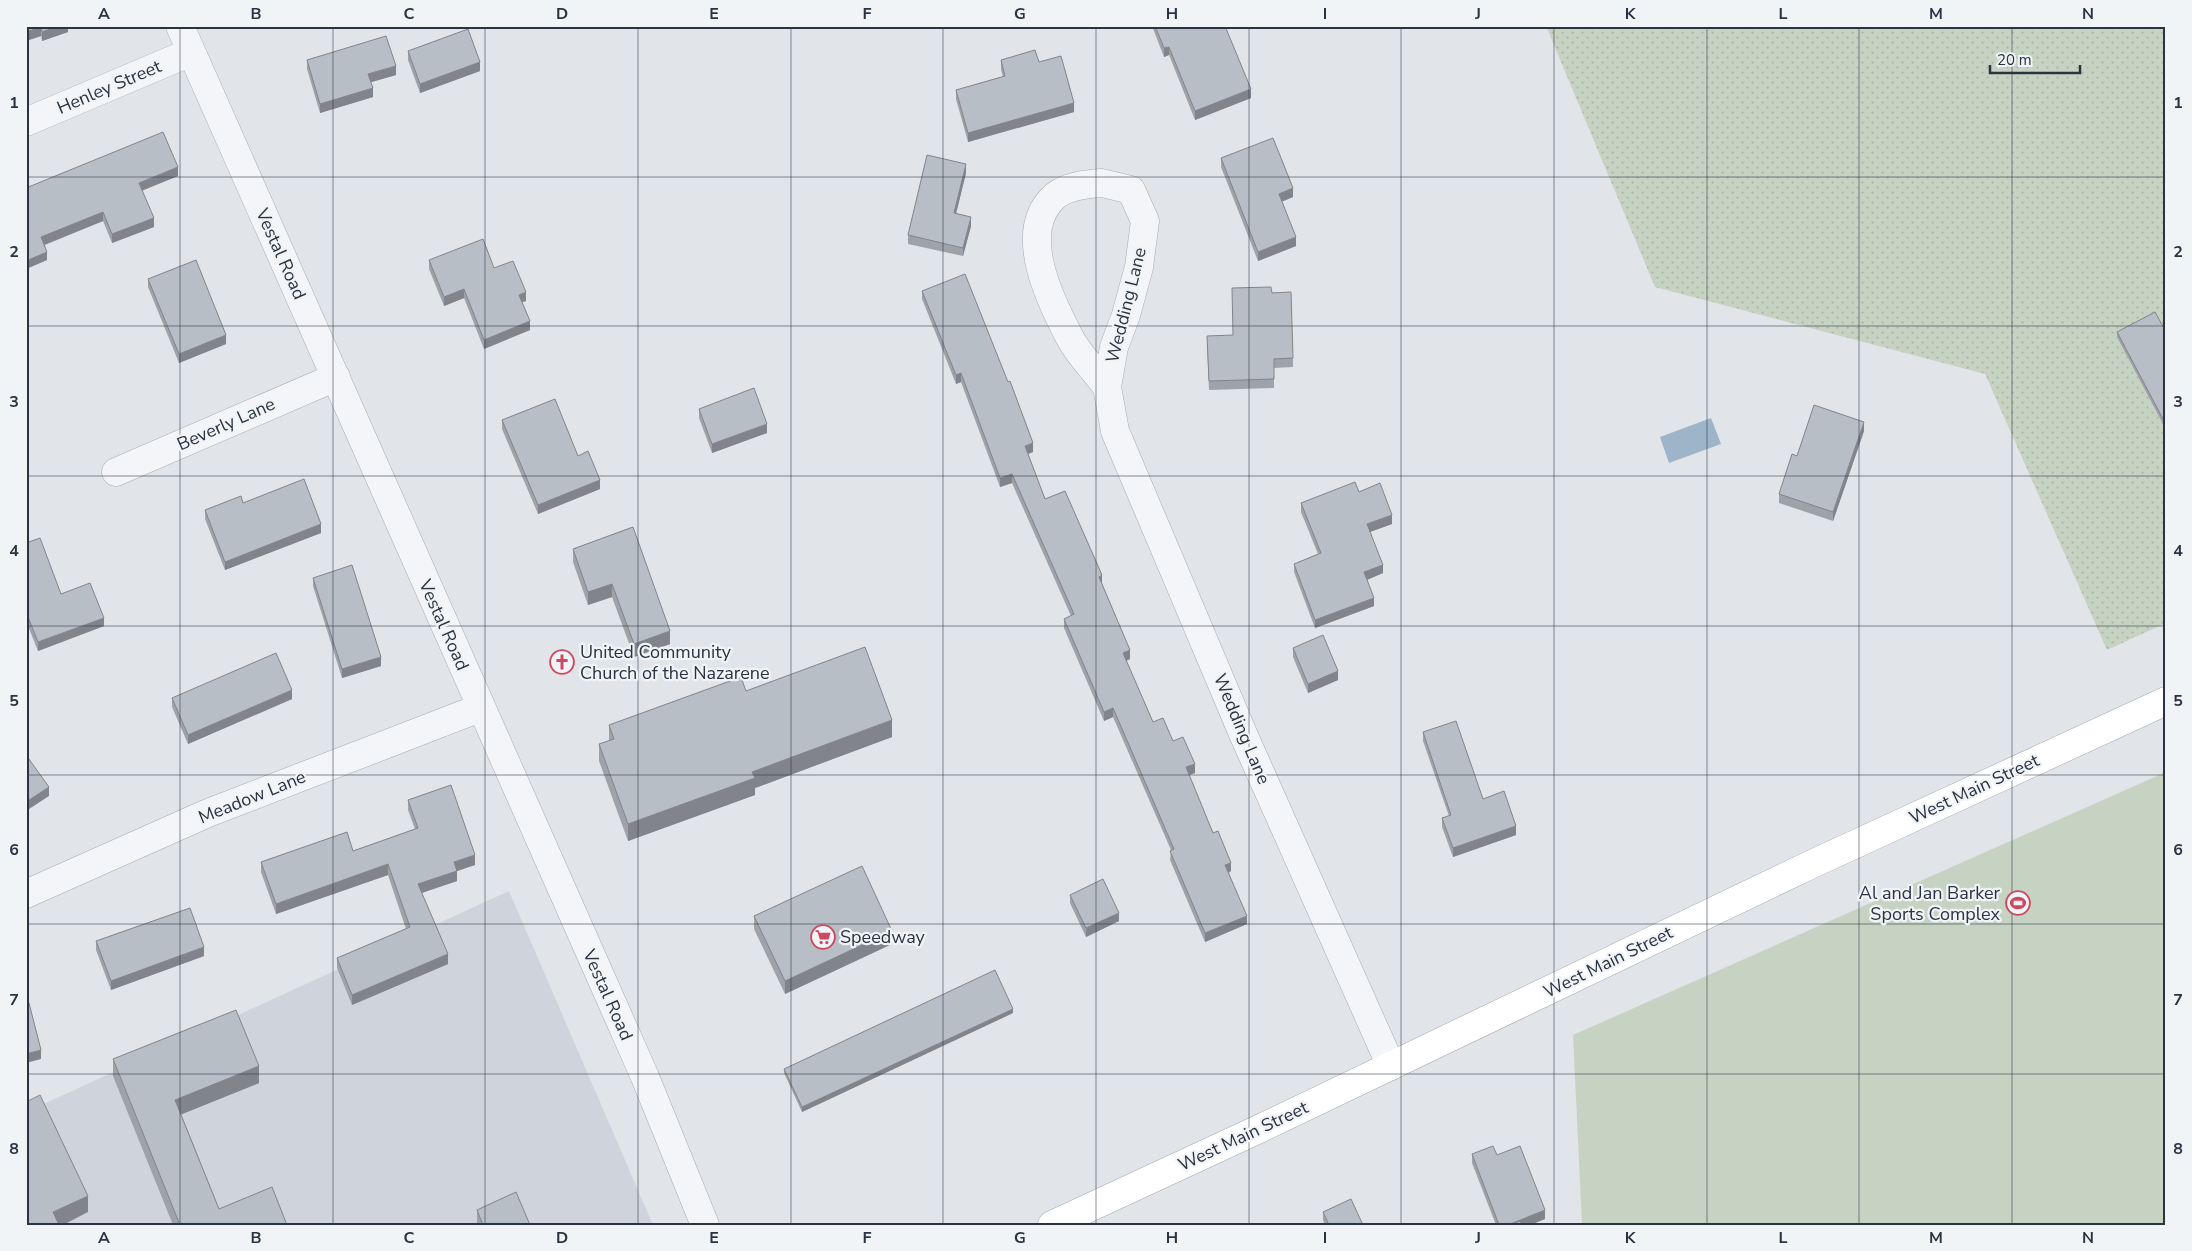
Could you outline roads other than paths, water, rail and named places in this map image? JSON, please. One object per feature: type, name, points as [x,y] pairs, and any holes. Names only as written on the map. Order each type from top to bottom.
[{"type":"main road","name":"West Main Street","points":[[1052,1225],[1391,1066],[1810,865],[2166,700]]},
{"type":"street","name":"Vestal Road","points":[[180,26],[480,708],[645,1077],[705,1225]]},
{"type":"street","name":"Henley Street","points":[[26,122],[191,52]]},
{"type":"street","name":"Wedding Lane","points":[[1107,387],[1070,339],[1040,268],[1037,242],[1038,224],[1055,196],[1077,186],[1102,183],[1131,190],[1145,221],[1139,267],[1126,315],[1114,347],[1107,387],[1115,431],[1244,736],[1391,1066]]},
{"type":"street","name":"Beverly Lane","points":[[116,472],[336,377]]},
{"type":"street","name":"Meadow Lane","points":[[26,894],[208,813],[480,708]]},
{"type":"water","points":[[1711,418],[1721,444],[1669,463],[1660,437]]},
{"type":"place","name":"United Community Church of the Nazarene","points":[[562,662]]},
{"type":"place","name":"Al and Jan Barker Sports Complex","points":[[2018,903]]},
{"type":"place","name":"Speedway","points":[[823,937]]}]
